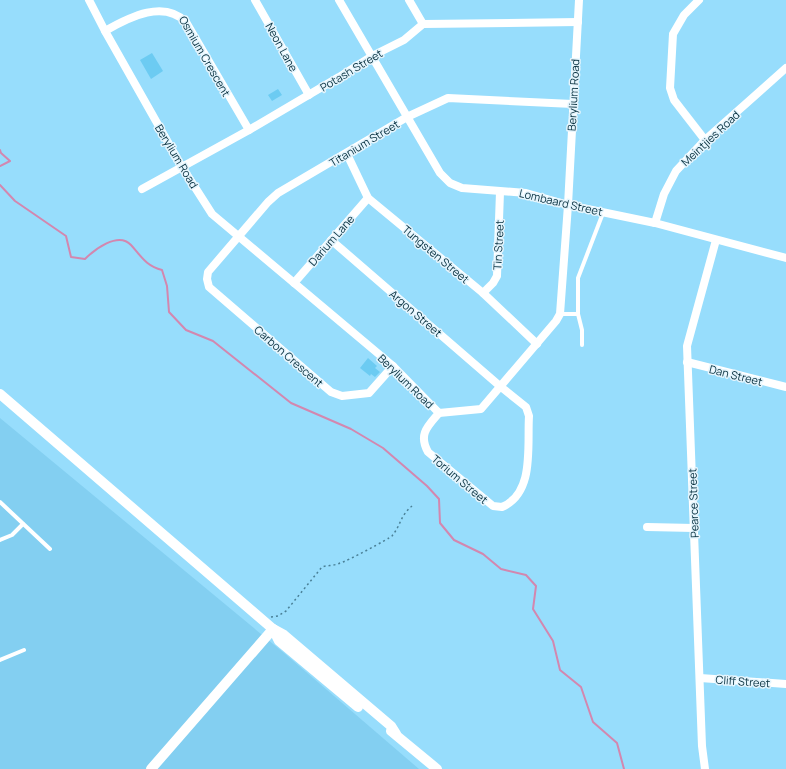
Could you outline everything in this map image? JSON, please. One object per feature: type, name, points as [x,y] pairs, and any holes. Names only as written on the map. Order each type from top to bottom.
[{"type":"street","name":"Berylium Road","points":[[89,0],[182,167],[212,214],[393,366],[439,413],[481,409],[537,344],[560,314],[568,205],[579,0]]},
{"type":"street","name":"Neon Lane","points":[[255,0],[309,95]]},
{"type":"street","name":"Lombaard Street","points":[[339,0],[440,172],[450,183],[469,190],[526,193],[568,205],[655,223],[786,257]]},
{"type":"street","points":[[409,0],[423,24],[578,22]]},
{"type":"street","points":[[699,0],[684,15],[673,34],[670,88],[676,104],[705,140]]},
{"type":"street","name":"Osmium Crescent","points":[[105,31],[146,8],[158,5],[173,7],[180,12],[249,130]]},
{"type":"street","name":"Potash Street","points":[[142,189],[249,130],[372,56],[404,40],[423,24]]},
{"type":"street","name":"Meintjies Road","points":[[655,223],[670,179],[682,163],[705,140],[786,68]]},
{"type":"street","name":"Titanium Street","points":[[209,287],[207,279],[208,272],[273,197],[407,117],[448,98],[573,104]]},
{"type":"street","name":"Tungsten Street","points":[[347,154],[368,198],[483,293],[537,344]]},
{"type":"street","name":"Tin Street","points":[[483,293],[493,283],[497,276],[500,192]]},
{"type":"street","name":"Darium Lane","points":[[294,283],[368,198]]},
{"type":"street","name":"Argon Street","points":[[331,240],[501,387]]},
{"type":"street","name":"Pearce Street","points":[[705,769],[702,746],[687,346],[716,240]]},
{"type":"street","name":"Carbon Crescent","points":[[209,287],[331,392],[342,396],[369,393],[393,366]]},
{"type":"street","name":"Dan Street","points":[[687,362],[786,388]]},
{"type":"street","name":"Torium Street","points":[[439,413],[427,428],[423,438],[428,452],[493,506],[498,508],[507,505],[518,495],[524,483],[529,412],[526,406],[501,387]]},
{"type":"street","points":[[0,394],[260,617],[273,629],[279,641],[361,709],[396,734],[437,769]]},
{"type":"street","points":[[647,527],[694,528]]},
{"type":"street","points":[[150,769],[273,629]]},
{"type":"street","name":"Cliff Street","points":[[700,678],[786,684]]},
{"type":"lane","points":[[582,345],[582,330],[578,314],[578,278],[604,212]]},
{"type":"lane","points":[[560,314],[578,314]]},
{"type":"lane","points":[[0,502],[50,549]]},
{"type":"lane","points":[[0,540],[12,535],[23,524]]},
{"type":"lane","points":[[0,660],[24,650]]},
{"type":"path","points":[[260,617],[282,615],[322,566],[341,563],[374,545],[388,540],[393,536],[404,513],[412,506]]},
{"type":"shaded area","points":[[0,418],[284,653],[419,769],[0,769]]},
{"type":"building","points":[[152,53],[163,71],[151,79],[140,60]]},
{"type":"building","points":[[278,89],[282,95],[272,101],[268,95]]},
{"type":"building","points":[[368,358],[377,366],[375,368],[380,372],[375,377],[371,374],[370,376],[360,368]]},
{"type":"waterway","points":[[0,150],[1,153],[10,161],[0,166]]},
{"type":"waterway","points":[[0,185],[15,201],[66,236],[71,257],[85,259],[106,243],[120,240],[126,241],[148,263],[162,270],[167,286],[169,312],[186,330],[213,341],[291,403],[351,429],[383,448],[427,486],[439,499],[440,523],[454,540],[483,554],[501,569],[526,575],[536,586],[533,609],[553,641],[560,670],[581,687],[593,722],[617,743],[624,769]]}]
